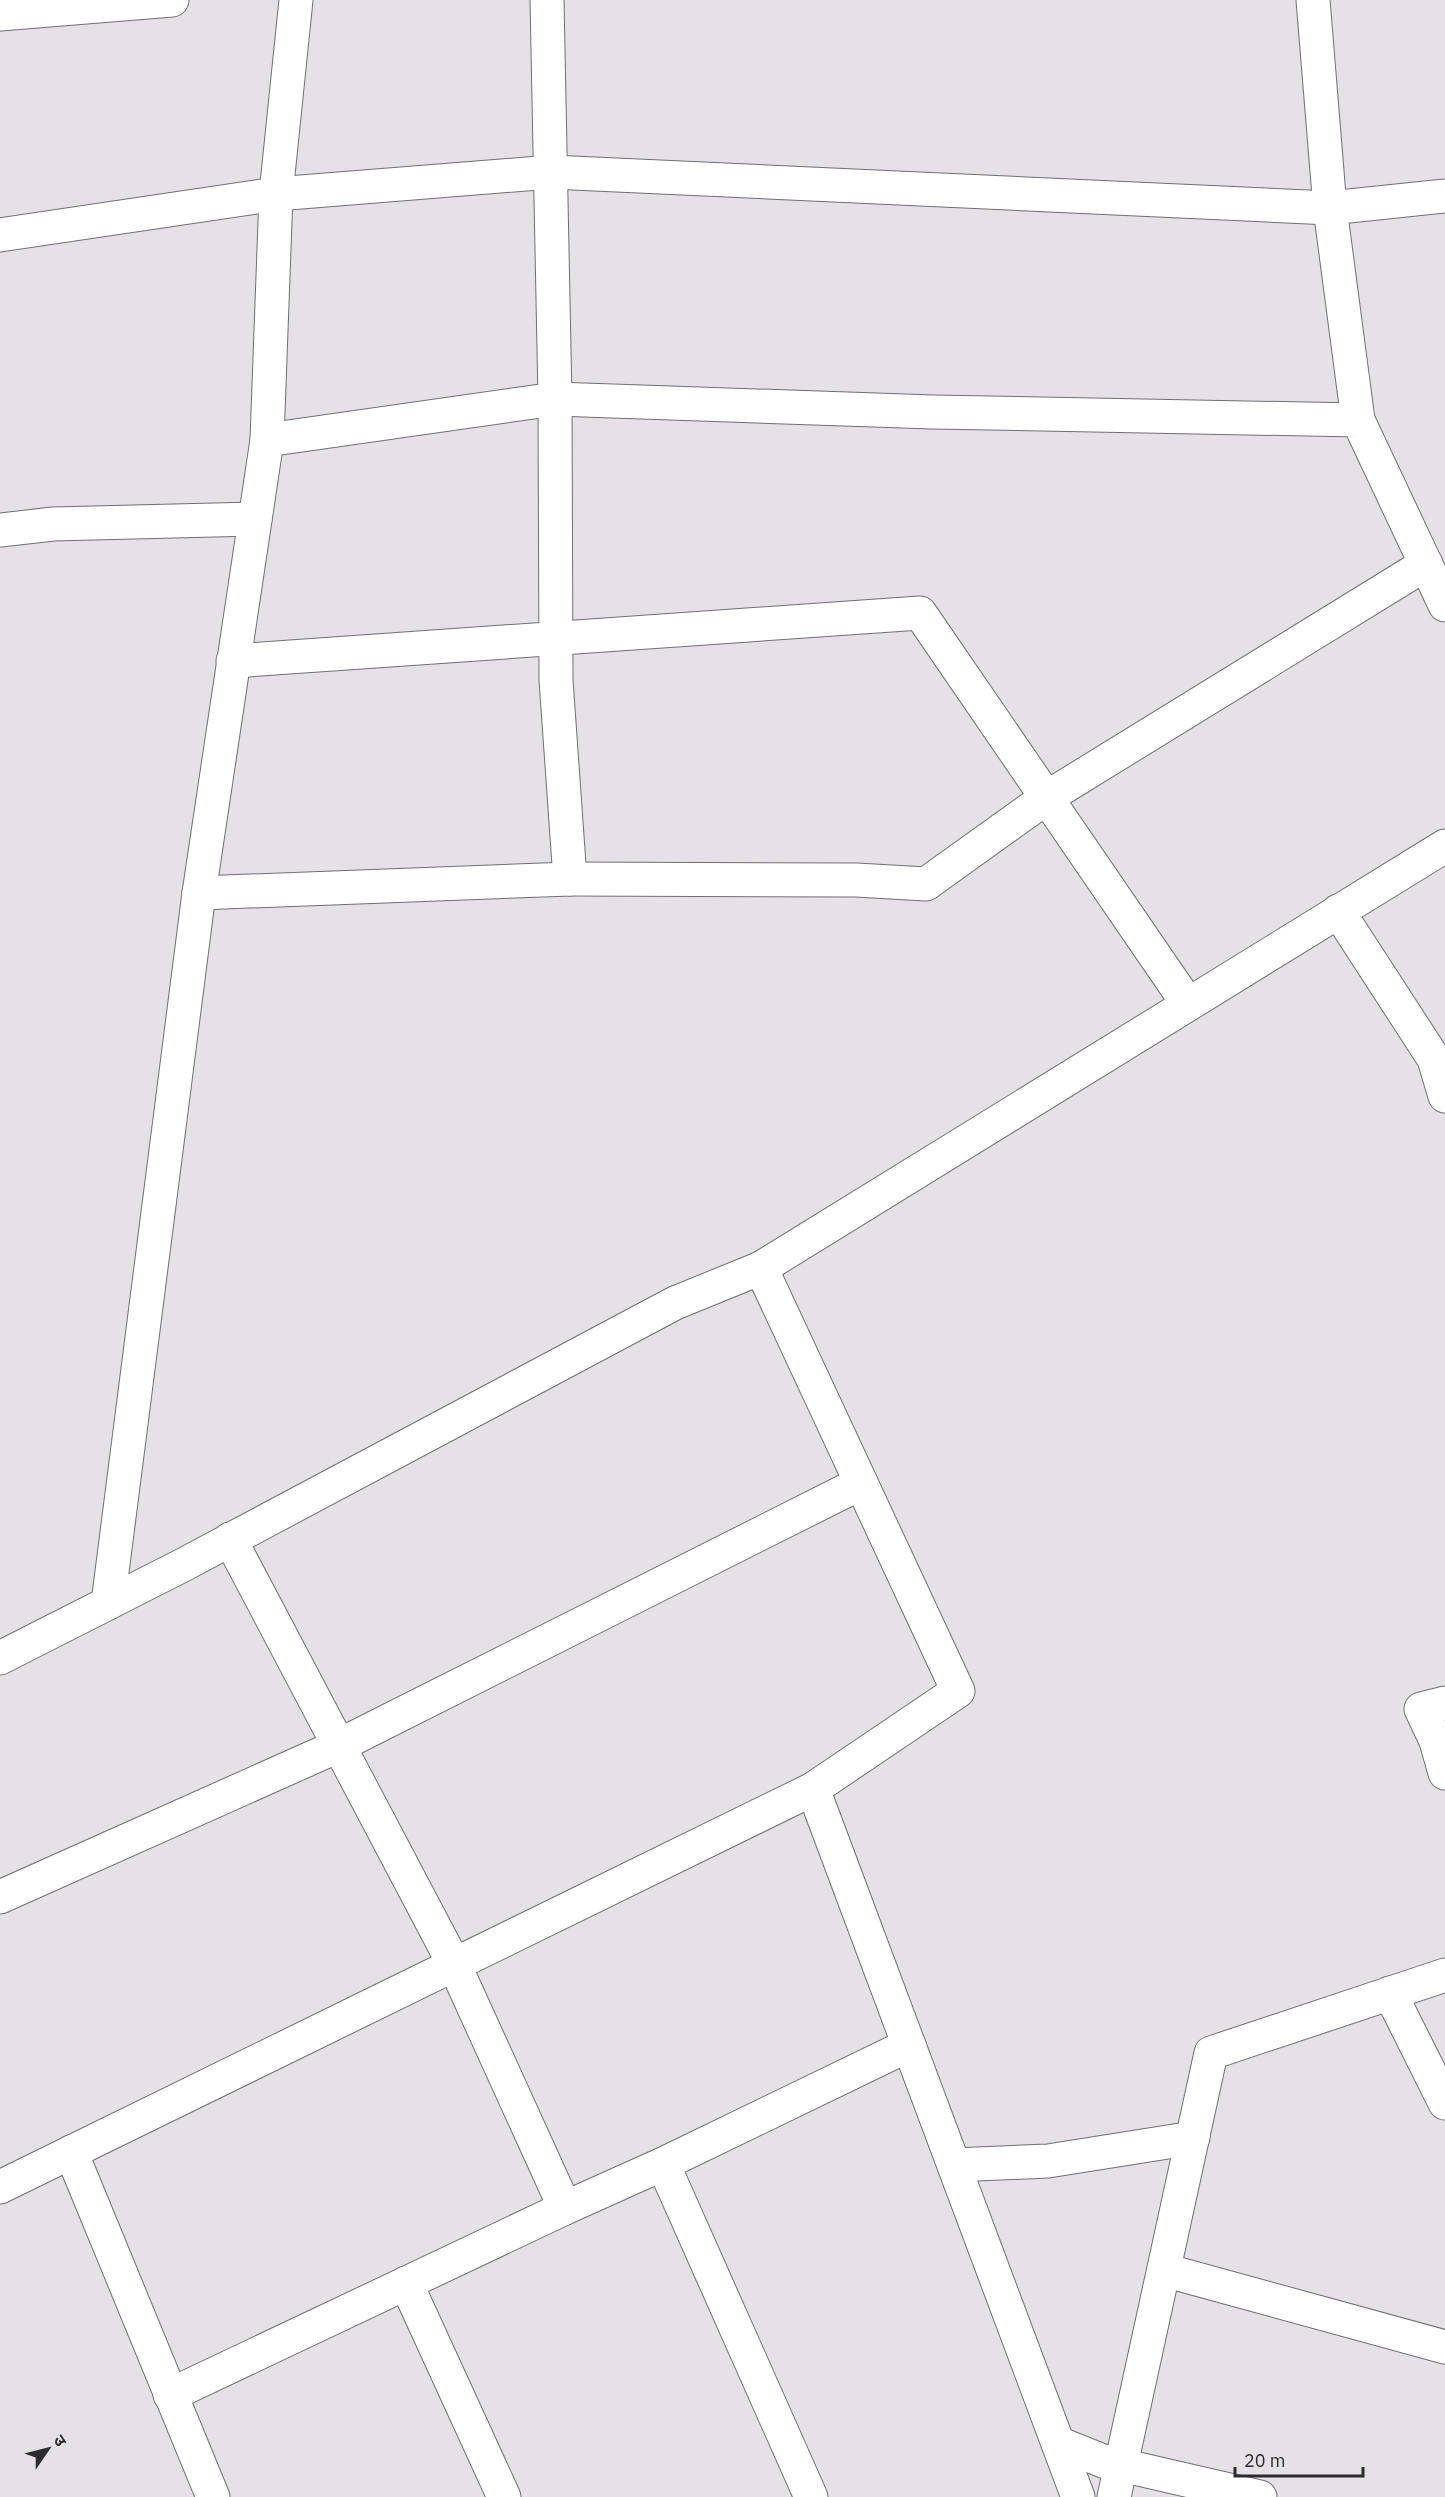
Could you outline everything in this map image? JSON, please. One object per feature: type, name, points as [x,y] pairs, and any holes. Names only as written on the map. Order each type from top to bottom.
[{"type":"street","points":[[0,14],[172,0]]},
{"type":"street","points":[[108,1603],[199,893],[267,440],[276,194],[296,0]]},
{"type":"street","points":[[547,0],[555,399],[556,680],[570,879]]},
{"type":"street","points":[[1313,0],[1330,208],[1358,420],[1445,605]]},
{"type":"street","points":[[0,235],[276,194],[551,172],[1330,208],[1445,196]]},
{"type":"street","points":[[267,440],[555,399],[922,411],[1358,420]]},
{"type":"street","points":[[0,530],[53,524],[255,519]]},
{"type":"street","points":[[199,893],[570,879],[856,880],[926,884],[1046,798],[1426,564]]},
{"type":"street","points":[[234,661],[920,613],[1188,1004]]},
{"type":"street","points":[[0,1658],[675,1303],[761,1268],[1445,846]]},
{"type":"street","points":[[1338,911],[1434,1059],[1444,1093]]},
{"type":"street","points":[[0,2187],[813,1789],[958,1691],[761,1268]]},
{"type":"street","points":[[0,1897],[338,1746],[861,1483]]},
{"type":"street","points":[[230,1539],[454,1964],[565,2208]]},
{"type":"street","points":[[1445,1703],[1421,1710],[1436,1741],[1445,1773]]},
{"type":"street","points":[[813,1789],[1078,2497]]},
{"type":"street","points":[[1114,2497],[1212,2053],[1445,1975]]},
{"type":"street","points":[[1390,1993],[1445,2103]]},
{"type":"street","points":[[170,2395],[663,2164],[909,2045]]},
{"type":"street","points":[[954,2165],[1048,2161],[1193,2138]]},
{"type":"street","points":[[70,2152],[213,2497]]},
{"type":"street","points":[[663,2164],[811,2497]]},
{"type":"street","points":[[1164,2270],[1445,2347]]},
{"type":"street","points":[[406,2283],[504,2497]]},
{"type":"street","points":[[1058,2443],[1118,2467],[1121,2465],[1260,2497]]}]
